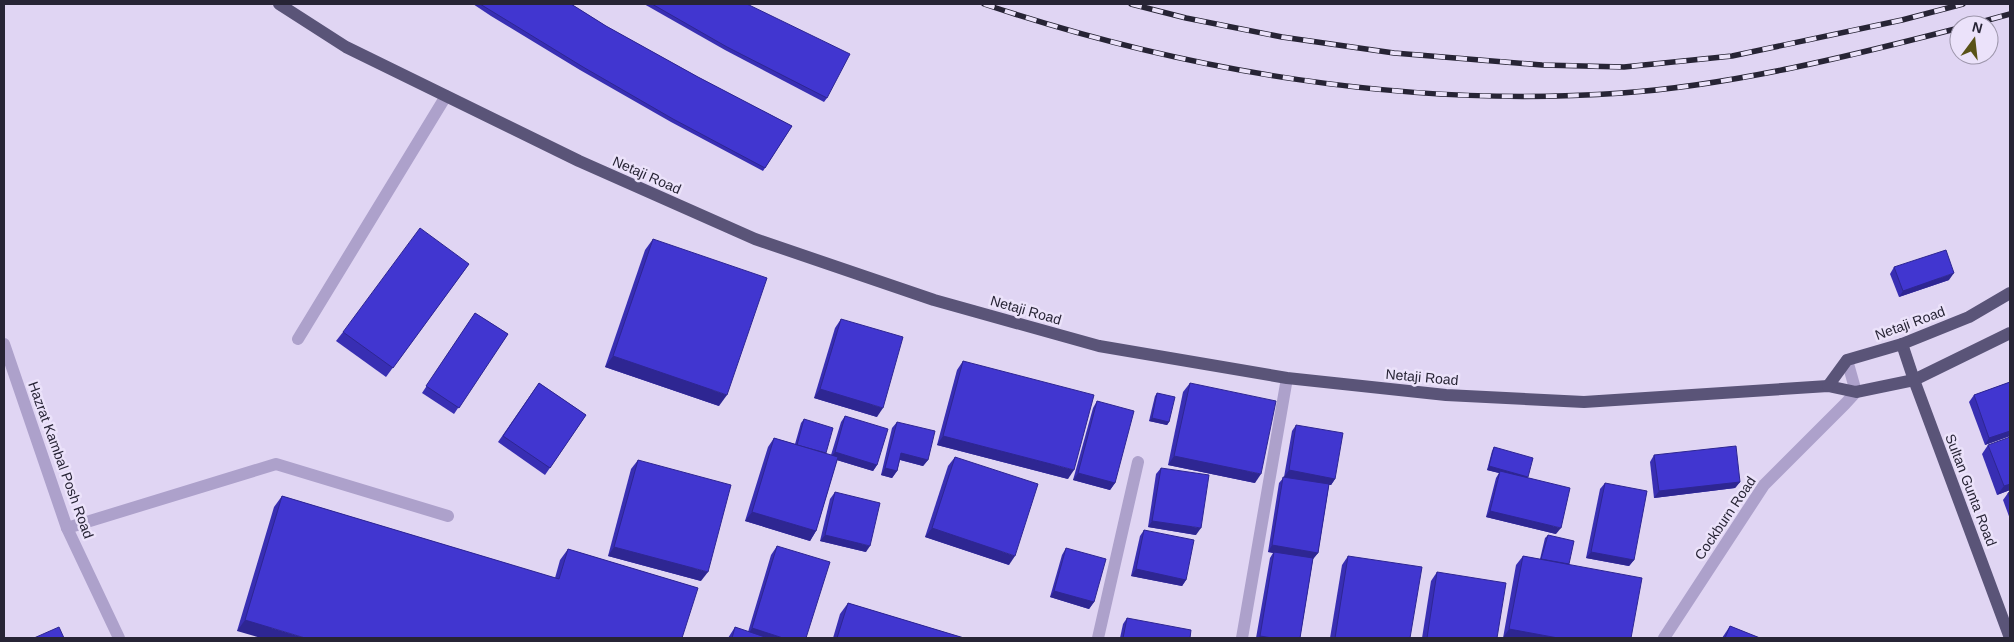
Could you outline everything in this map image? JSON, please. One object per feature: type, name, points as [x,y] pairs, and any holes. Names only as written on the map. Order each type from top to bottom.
[{"type":"main road","name":"Netaji Road","points":[[279,4],[346,47],[579,161],[755,239],[934,300],[1099,346],[1287,378],[1446,395],[1584,402],[1828,386],[1856,392],[1914,380],[2010,333]]},
{"type":"main road","name":"Netaji Road","points":[[1847,360],[1902,344],[1969,317],[2010,294]]},
{"type":"main road","name":"Sultan Gunta Road","points":[[1902,344],[2010,638]]},
{"type":"main road","points":[[1828,386],[1847,360]]},
{"type":"street","points":[[298,339],[446,96]]},
{"type":"street","name":"Hazrat Kambal Posh Road","points":[[4,344],[67,528],[119,638]]},
{"type":"street","points":[[1847,360],[1856,392]]},
{"type":"street","points":[[1242,638],[1287,378]]},
{"type":"street","name":"Cockburn Road","points":[[1664,638],[1764,485],[1856,392]]},
{"type":"street","points":[[1098,638],[1138,462]]},
{"type":"street","points":[[67,528],[276,464],[448,516]]},
{"type":"building","points":[[480,4],[571,4],[606,26],[698,77],[792,126],[765,168],[673,119]]},
{"type":"building","points":[[652,4],[747,4],[850,54],[827,98],[727,47]]},
{"type":"building","points":[[420,228],[469,264],[393,368],[343,332]]},
{"type":"building","points":[[653,239],[767,278],[727,395],[613,356]]},
{"type":"building","points":[[1946,250],[1954,273],[1903,291],[1894,267]]},
{"type":"building","points":[[475,313],[508,334],[459,408],[426,386]]},
{"type":"building","points":[[841,319],[903,337],[883,408],[820,389]]},
{"type":"building","points":[[963,361],[1094,395],[1074,470],[943,436]]},
{"type":"building","points":[[2010,382],[2010,431],[1989,438],[1974,395]]},
{"type":"building","points":[[539,383],[586,415],[550,468],[503,436]]},
{"type":"building","points":[[1190,383],[1276,401],[1261,474],[1174,456]]},
{"type":"building","points":[[1157,393],[1175,397],[1169,422],[1152,418]]},
{"type":"building","points":[[1097,401],[1134,411],[1115,483],[1078,473]]},
{"type":"building","points":[[845,416],[888,429],[877,465],[835,452]]},
{"type":"building","points":[[804,419],[833,428],[826,453],[797,445]]},
{"type":"building","points":[[897,422],[935,431],[928,460],[901,453],[897,471],[885,468]]},
{"type":"building","points":[[1296,425],[1343,433],[1335,479],[1289,470]]},
{"type":"building","points":[[2010,437],[2010,484],[2004,486],[1988,445]]},
{"type":"building","points":[[774,438],[838,457],[816,531],[752,512]]},
{"type":"building","points":[[1736,446],[1740,482],[1659,491],[1654,455]]},
{"type":"building","points":[[1494,447],[1533,458],[1528,477],[1489,466]]},
{"type":"building","points":[[955,457],[1038,484],[1015,556],[932,528]]},
{"type":"building","points":[[638,460],[731,485],[708,572],[614,547]]},
{"type":"building","points":[[1161,468],[1209,475],[1201,528],[1152,521]]},
{"type":"building","points":[[1500,471],[1570,488],[1561,528],[1490,511]]},
{"type":"building","points":[[1283,477],[1329,484],[1318,553],[1272,545]]},
{"type":"building","points":[[1605,483],[1647,491],[1634,560],[1591,552]]},
{"type":"building","points":[[835,492],[880,503],[870,546],[825,535]]},
{"type":"building","points":[[282,496],[559,579],[568,549],[698,588],[682,638],[305,638],[245,620]]},
{"type":"building","points":[[1144,530],[1194,540],[1186,580],[1136,569]]},
{"type":"building","points":[[1548,535],[1574,541],[1569,564],[1541,559]]},
{"type":"building","points":[[777,546],[830,562],[806,638],[783,638],[752,628]]},
{"type":"building","points":[[1066,548],[1106,559],[1094,602],[1054,591]]},
{"type":"building","points":[[1274,552],[1313,558],[1300,638],[1260,636]]},
{"type":"building","points":[[1348,556],[1422,567],[1410,638],[1335,638]]},
{"type":"building","points":[[1523,556],[1642,578],[1631,638],[1558,638],[1509,629]]},
{"type":"building","points":[[1437,572],[1506,583],[1497,638],[1427,638]]},
{"type":"building","points":[[848,603],[964,638],[837,638]]},
{"type":"building","points":[[1127,618],[1191,630],[1190,638],[1123,638]]},
{"type":"building","points":[[1730,626],[1760,638],[1725,638]]},
{"type":"building","points":[[59,627],[64,638],[34,638]]},
{"type":"building","points":[[735,627],[768,638],[732,638]]},
{"type":"railway","points":[[984,4],[1061,28],[1139,49],[1219,66],[1298,80],[1460,95],[1541,96],[1622,93],[1664,89],[1792,68],[1949,31]]},
{"type":"railway","points":[[1131,4],[1186,18],[1282,37],[1394,53],[1542,65],[1624,67],[1732,56],[1902,20],[1963,4]]},
{"type":"railway","points":[[1999,17],[2010,14]]}]
